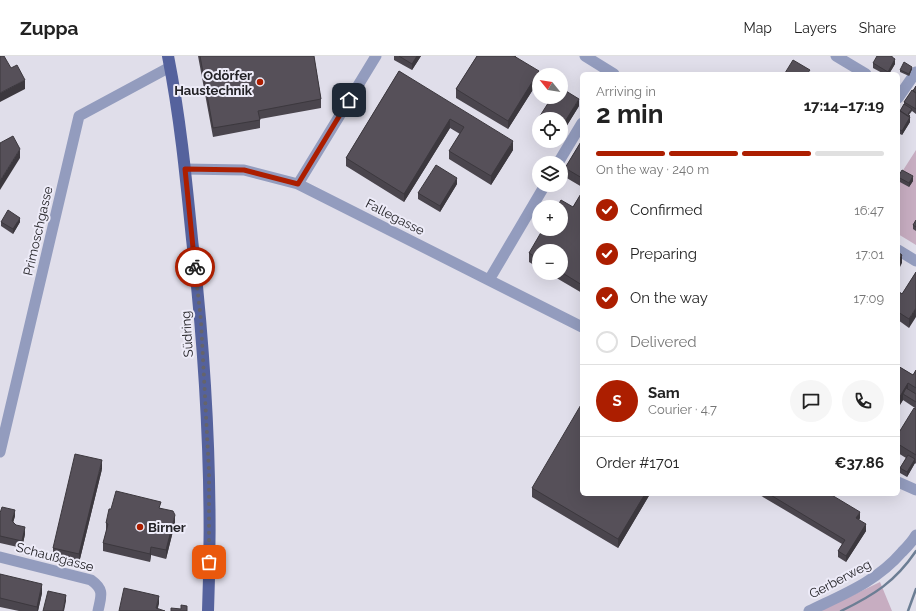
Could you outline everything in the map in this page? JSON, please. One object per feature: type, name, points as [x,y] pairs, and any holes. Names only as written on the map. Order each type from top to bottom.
[{"type":"main road","name":"Südring","points":[[169,62],[185,169],[201,321],[208,448],[208,611]]},
{"type":"street","points":[[298,184],[376,56]]},
{"type":"street","points":[[585,56],[610,72]]},
{"type":"street","points":[[836,56],[863,72]]},
{"type":"street","name":"Primoschgasse","points":[[0,452],[79,116],[169,62]]},
{"type":"street","points":[[900,94],[916,72]]},
{"type":"street","points":[[562,156],[580,127]]},
{"type":"street","name":"Fallegasse","points":[[185,169],[244,170],[298,184],[580,326]]},
{"type":"street","points":[[489,280],[541,192]]},
{"type":"street","points":[[900,251],[916,261]]},
{"type":"street","points":[[900,483],[916,490]]},
{"type":"street","name":"Gerberweg","points":[[809,611],[856,588],[878,575],[897,558],[916,536]]},
{"type":"street","name":"Schaußgasse","points":[[0,557],[91,580],[99,586],[102,595],[98,611]]},
{"type":"shaded area","points":[[916,150],[916,245],[900,235],[900,175]]},
{"type":"shaded area","points":[[880,582],[892,611],[820,611]]},
{"type":"building","points":[[0,56],[4,56],[11,68],[17,65],[25,80],[0,93]]},
{"type":"building","name":"Odörfer Haustechnik","points":[[200,56],[314,56],[321,99],[258,111],[260,120],[213,128]]},
{"type":"building","points":[[399,56],[417,56],[412,64]]},
{"type":"building","points":[[477,56],[514,56],[534,68],[532,68],[532,82],[508,121],[456,89]]},
{"type":"building","points":[[877,56],[892,56],[895,59],[888,72],[873,63]]},
{"type":"building","points":[[793,60],[810,70],[808,72],[786,72]]},
{"type":"building","points":[[904,62],[912,67],[909,74],[900,70]]},
{"type":"building","points":[[399,71],[513,141],[491,176],[449,151],[464,127],[450,119],[404,194],[346,158]]},
{"type":"building","points":[[916,86],[916,93],[913,91]]},
{"type":"building","points":[[912,90],[916,93],[916,109],[904,102]]},
{"type":"building","points":[[568,92],[579,99],[568,117],[568,112],[542,112],[548,104],[568,104]]},
{"type":"building","points":[[904,104],[912,109],[908,114],[910,116],[909,117],[900,111]]},
{"type":"building","points":[[900,111],[910,117],[902,131],[900,130]]},
{"type":"building","points":[[13,136],[20,149],[0,181],[0,143]]},
{"type":"building","points":[[580,143],[580,177],[568,170],[568,163]]},
{"type":"building","points":[[436,165],[457,178],[440,206],[418,193]]},
{"type":"building","points":[[902,170],[913,176],[909,183],[900,178]]},
{"type":"building","points":[[580,195],[580,284],[568,276],[568,244],[534,244],[539,236],[568,236],[568,204],[573,207]]},
{"type":"building","points":[[8,210],[20,218],[13,229],[1,222]]},
{"type":"building","points":[[916,220],[916,227],[913,225]]},
{"type":"building","points":[[532,248],[532,255],[529,253]]},
{"type":"building","points":[[916,272],[916,308],[909,319],[900,313],[900,292],[902,294]]},
{"type":"building","points":[[900,367],[913,375],[916,370],[916,388],[908,383],[900,397]]},
{"type":"building","points":[[906,388],[916,394],[916,402],[903,394]]},
{"type":"building","points":[[580,406],[580,496],[644,496],[618,539],[532,488]]},
{"type":"building","points":[[914,408],[916,410],[916,455],[900,445],[900,431]]},
{"type":"building","points":[[75,454],[102,460],[79,554],[53,548]]},
{"type":"building","points":[[908,455],[915,459],[907,472],[900,468]]},
{"type":"building","name":"Birner","points":[[116,491],[161,502],[159,508],[173,511],[175,515],[166,550],[151,547],[150,554],[103,543],[108,524],[106,523],[109,509],[111,509]]},
{"type":"building","points":[[772,496],[833,496],[860,512],[856,518],[866,524],[846,556],[838,551],[845,540]]},
{"type":"building","points":[[2,507],[15,510],[12,521],[16,525],[25,527],[22,541],[0,536],[0,513]]},
{"type":"building","points":[[0,574],[42,584],[37,607],[0,598]]},
{"type":"building","points":[[124,588],[159,596],[156,608],[165,611],[119,611]]},
{"type":"building","points":[[48,591],[66,595],[63,611],[43,611]]},
{"type":"building","points":[[181,605],[187,606],[187,611],[171,611],[171,608],[181,609]]},
{"type":"waterway","points":[[841,611],[883,587],[900,571],[916,551]]},
{"type":"waterway","points":[[908,611],[916,589]]},
{"type":"way so far","points":[[195,267],[201,321],[209,472],[209,562]]},
{"type":"place","name":"Odörfer Haustechnik","points":[[260,82]]},
{"type":"place","name":"Birner","points":[[140,527]]},
{"type":"route","points":[[195,267],[185,169],[244,170],[298,184],[349,100]]}]
